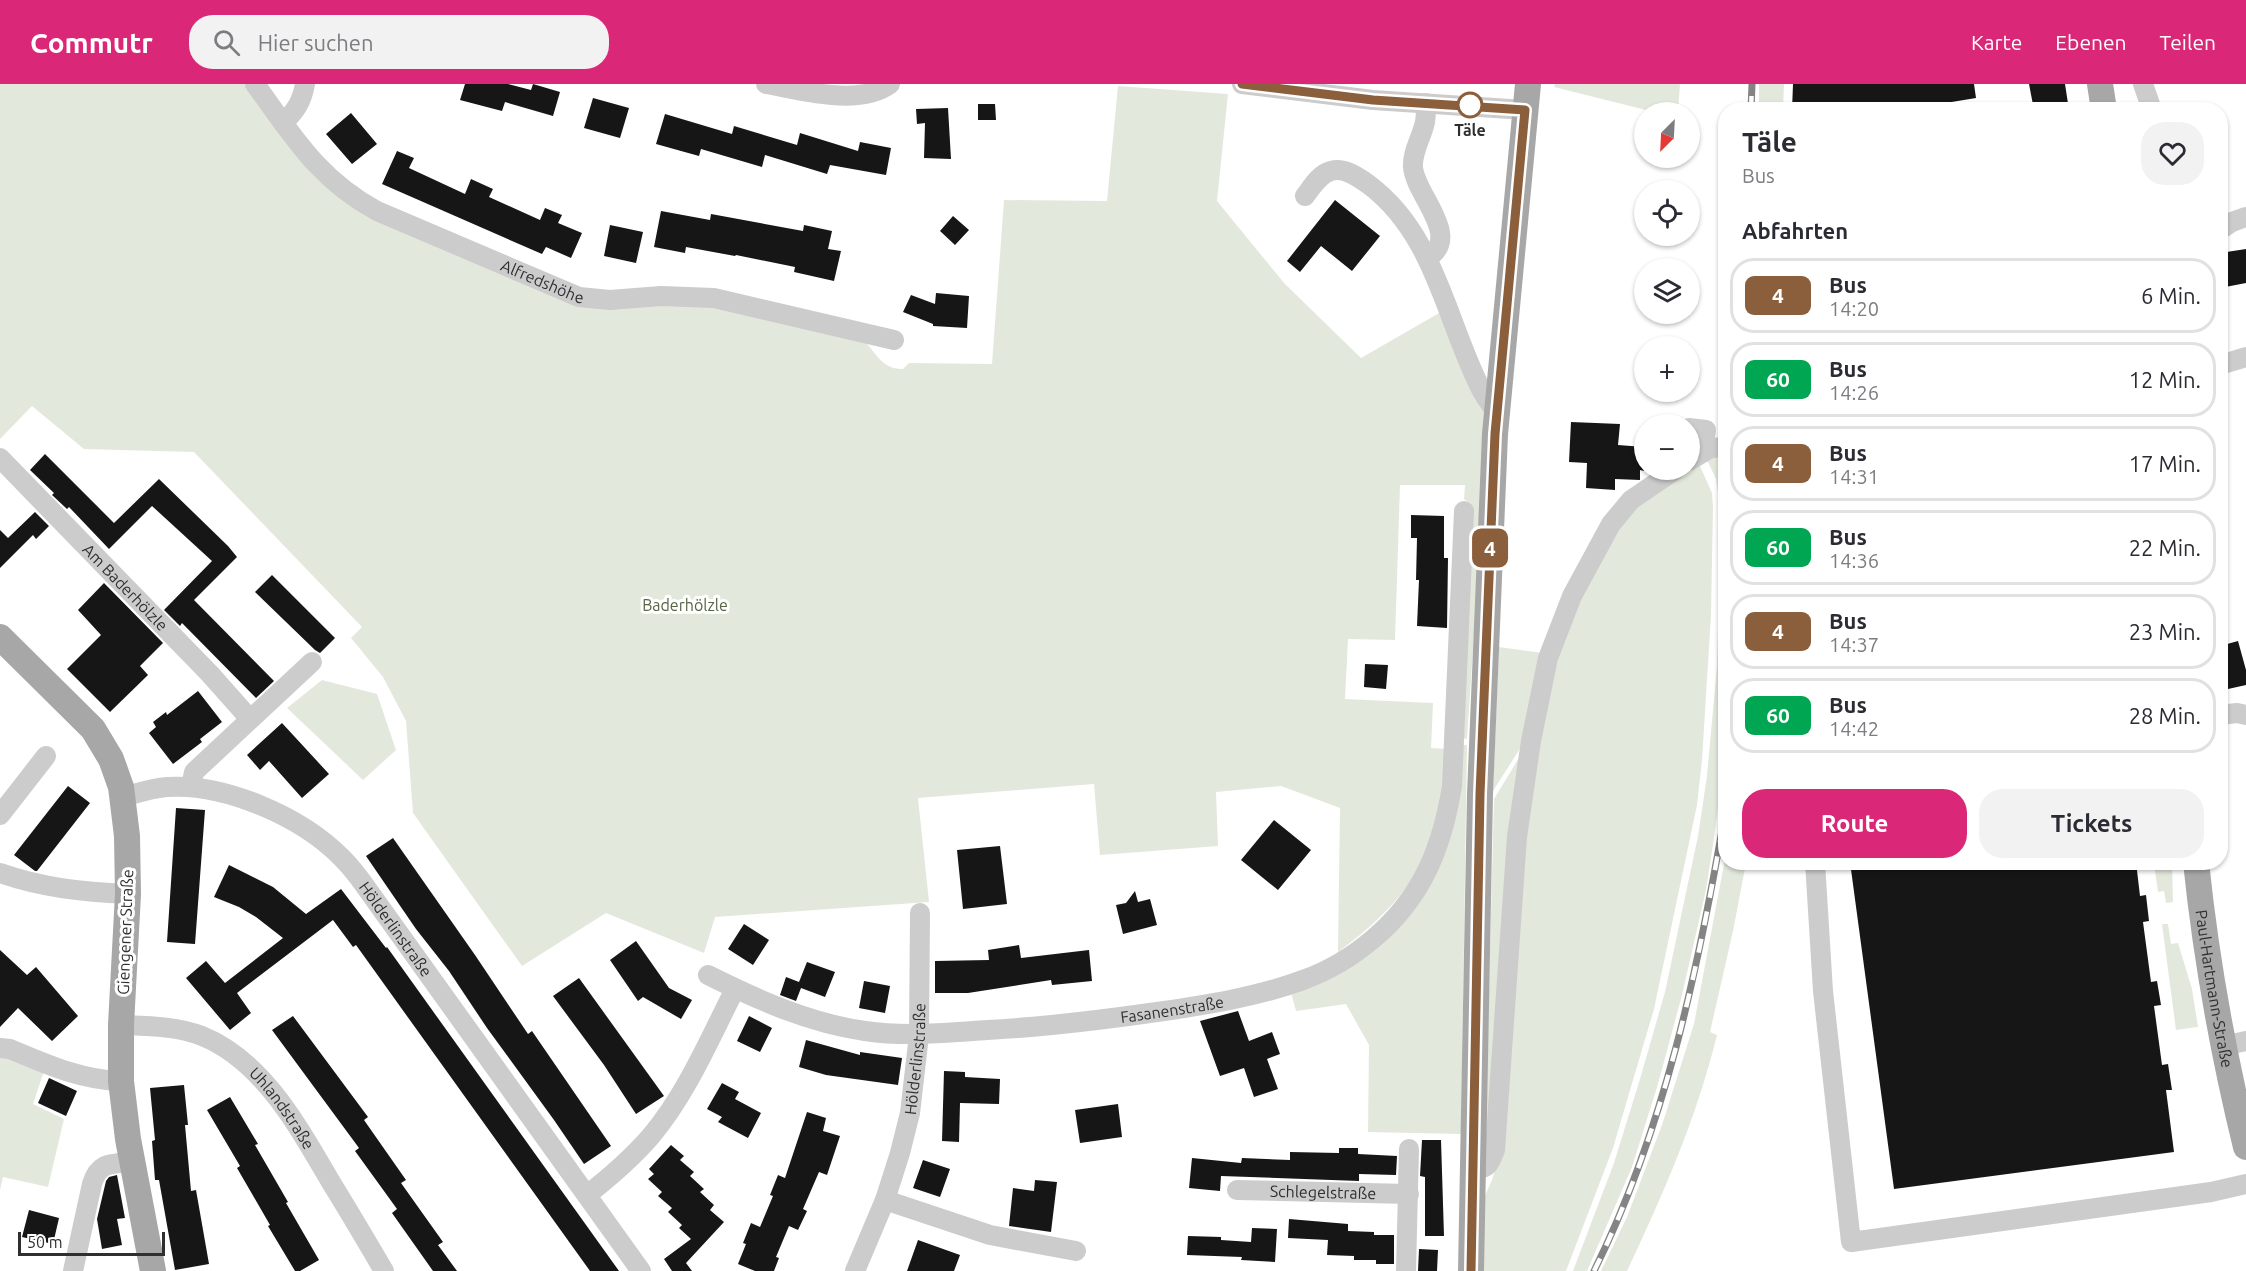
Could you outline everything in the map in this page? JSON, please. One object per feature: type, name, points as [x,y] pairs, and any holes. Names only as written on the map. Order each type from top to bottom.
[{"type":"main road","points":[[1471,1271],[1480,784],[1495,423],[1528,84]]},
{"type":"main road","points":[[2100,84],[2103,102]]},
{"type":"main road","name":"Giengener Straße","points":[[0,637],[93,729],[115,767],[123,797],[127,836],[128,894],[121,1024],[121,1081],[132,1162],[153,1271]]},
{"type":"main road","name":"Paul-Hartmann-Straße","points":[[2197,870],[2203,927],[2234,1043],[2246,1147]]},
{"type":"street","name":"Alfredshöhe","points":[[255,84],[315,164],[330,180],[358,201],[569,293],[591,299],[662,296],[714,298],[894,340]]},
{"type":"street","points":[[283,123],[300,103],[305,84]]},
{"type":"street","points":[[766,84],[863,96],[881,90],[890,84]]},
{"type":"street","points":[[1242,84],[1373,100],[1525,110]]},
{"type":"street","points":[[2143,84],[2149,102]]},
{"type":"street","points":[[1426,103],[1425,120],[1413,165],[1419,186],[1438,225],[1441,242],[1439,249],[1427,258]]},
{"type":"street","points":[[1305,196],[1325,173],[1339,170],[1351,173],[1373,188],[1405,220],[1427,258],[1495,423]]},
{"type":"street","points":[[2228,362],[2246,357]]},
{"type":"street","points":[[1700,429],[1706,430],[1700,446]]},
{"type":"street","points":[[1700,454],[1718,446]]},
{"type":"street","name":"Am Baderhölzle","points":[[0,458],[210,674],[250,719]]},
{"type":"street","points":[[1473,1170],[1489,1166],[1495,1150],[1517,837],[1529,752],[1548,658],[1572,596],[1611,524],[1631,500],[1660,480]]},
{"type":"street","name":"Fasanenstraße","points":[[708,975],[791,1013],[842,1028],[919,1035],[1071,1023],[1235,999],[1305,980],[1352,955],[1388,926],[1405,906],[1428,870],[1445,827],[1452,786],[1464,511]]},
{"type":"street","points":[[191,787],[194,772],[312,662]]},
{"type":"street","points":[[2,807],[46,756]]},
{"type":"street","name":"Hölderlinstraße","points":[[123,797],[157,788],[191,787],[222,793],[266,808],[298,825],[340,856],[365,886],[641,1271]]},
{"type":"street","points":[[1815,870],[1823,991],[1851,1242],[2211,1192],[2246,1184]]},
{"type":"street","points":[[0,873],[64,890],[128,894]]},
{"type":"street","name":"Hölderlinstraße","points":[[855,1271],[885,1200],[910,1113],[919,1035],[920,913]]},
{"type":"street","points":[[587,1195],[621,1168],[660,1124],[697,1063],[735,989]]},
{"type":"street","name":"Uhlandstraße","points":[[121,1024],[179,1030],[199,1035],[226,1049],[251,1070],[274,1095],[302,1133],[384,1271]]},
{"type":"street","points":[[0,1048],[10,1049],[72,1074],[104,1081],[121,1081]]},
{"type":"street","points":[[1406,1271],[1409,1149]]},
{"type":"street","points":[[73,1271],[92,1184],[97,1172],[106,1165],[132,1162]]},
{"type":"street","name":"Schlegelstraße","points":[[1237,1190],[1409,1194]]},
{"type":"street","points":[[885,1200],[990,1235],[1076,1251]]},
{"type":"green space","name":"Baderhölzle","points":[[0,84],[246,84],[302,160],[342,199],[538,289],[701,302],[859,336],[888,366],[903,369],[909,363],[992,364],[1004,200],[1107,201],[1118,86],[1228,94],[1217,201],[1284,283],[1361,358],[1441,312],[1489,412],[1467,739],[1461,738],[1471,504],[1464,499],[1465,485],[1400,485],[1395,640],[1348,639],[1345,699],[1433,703],[1431,748],[1448,749],[1446,791],[1440,818],[1432,842],[1421,863],[1395,901],[1359,936],[1338,952],[1340,808],[1281,786],[1216,792],[1218,846],[1100,855],[1094,784],[918,798],[929,902],[715,917],[704,953],[606,913],[522,966],[413,813],[406,721],[383,677],[351,638],[362,627],[194,452],[84,449],[32,406],[0,439]]},
{"type":"green space","points":[[1555,84],[1680,84],[1679,102],[1634,102],[1634,107],[1554,87]]},
{"type":"green space","points":[[1759,84],[1784,84],[1783,102],[1759,102]]},
{"type":"green space","points":[[1718,456],[1718,492],[1716,479],[1707,460]]},
{"type":"green space","points":[[1700,466],[1712,493],[1711,615],[1697,805],[1654,1009],[1613,1148],[1566,1271],[1483,1271],[1484,1198],[1497,1163],[1520,852],[1551,661],[1612,530],[1643,497],[1672,480],[1700,480]]},
{"type":"green space","points":[[1718,627],[1718,808],[1706,890],[1682,995],[1632,1167],[1587,1271],[1573,1271],[1614,1163],[1665,992],[1698,836],[1707,776],[1717,666]]},
{"type":"green space","points":[[1499,647],[1543,653],[1521,747],[1493,791]]},
{"type":"green space","points":[[322,680],[377,694],[396,750],[363,780],[287,708]]},
{"type":"green space","points":[[1462,745],[1467,745],[1461,1134],[1368,1132],[1369,1045],[1346,1004],[1296,1011],[1290,989],[1412,904]]},
{"type":"green space","points":[[1525,748],[1485,1150],[1494,799]]},
{"type":"green space","points":[[1723,870],[1745,870],[1710,1032],[1717,1035],[1700,1096],[1678,1155],[1627,1271],[1601,1271],[1627,1217],[1662,1125],[1694,1024]]},
{"type":"green space","points":[[2155,870],[2172,870],[2173,902],[2166,903],[2164,891],[2158,892]]},
{"type":"green space","points":[[2162,924],[2168,924],[2171,944],[2178,943],[2192,989],[2198,1027],[2176,1030]]},
{"type":"green space","points":[[0,1058],[12,1058],[44,1071],[33,1104],[64,1119],[48,1187],[3,1177],[0,1190]]},
{"type":"building","points":[[465,84],[508,84],[531,90],[533,84],[560,92],[553,116],[505,102],[502,111],[460,100]]},
{"type":"building","points":[[1793,84],[1974,84],[1976,98],[1952,102],[1792,102]]},
{"type":"building","points":[[2029,84],[2065,84],[2068,102],[2032,102]]},
{"type":"building","points":[[593,98],[629,108],[620,138],[584,128]]},
{"type":"building","points":[[978,104],[995,104],[996,120],[978,120]]},
{"type":"building","points":[[948,108],[951,159],[924,158],[925,123],[917,124],[916,109]]},
{"type":"building","points":[[351,113],[377,144],[352,164],[326,134]]},
{"type":"building","points":[[665,114],[732,134],[734,126],[797,145],[800,133],[858,151],[860,142],[891,148],[886,175],[830,165],[827,174],[765,155],[762,167],[701,149],[699,156],[656,144]]},
{"type":"building","points":[[397,151],[414,158],[409,168],[465,194],[471,179],[493,189],[489,197],[540,220],[545,208],[562,215],[558,223],[582,233],[571,258],[546,247],[542,254],[382,184]]},
{"type":"building","points":[[1335,200],[1380,236],[1352,271],[1321,246],[1300,272],[1287,261]]},
{"type":"building","points":[[661,211],[710,220],[711,214],[803,231],[804,225],[832,231],[828,249],[841,251],[834,281],[794,272],[795,267],[736,255],[686,247],[685,253],[654,247]]},
{"type":"building","points":[[953,216],[969,230],[955,245],[940,231]]},
{"type":"building","points":[[610,225],[643,232],[636,263],[604,256]]},
{"type":"building","points":[[2246,249],[2246,283],[2228,286],[2228,252]]},
{"type":"building","points":[[936,293],[969,296],[967,328],[933,326],[933,324],[903,312],[911,295],[935,304]]},
{"type":"building","points":[[1571,422],[1620,424],[1618,445],[1634,446],[1634,480],[1615,479],[1615,490],[1586,488],[1587,463],[1569,462]]},
{"type":"building","points":[[45,454],[114,523],[159,479],[228,546],[237,557],[194,600],[274,681],[256,698],[182,623],[180,626],[164,610],[212,561],[152,506],[109,549],[69,507],[67,509],[52,495],[54,493],[30,470]]},
{"type":"building","points":[[35,512],[49,526],[36,539],[33,535],[0,568],[0,530],[8,538]]},
{"type":"building","points":[[1411,515],[1444,516],[1444,558],[1448,558],[1447,628],[1417,626],[1419,580],[1416,580],[1417,538],[1411,538]]},
{"type":"building","points":[[272,575],[335,638],[320,653],[255,592]]},
{"type":"building","points":[[104,583],[163,643],[140,666],[148,675],[110,712],[67,669],[101,635],[78,610]]},
{"type":"building","points":[[2238,641],[2246,670],[2246,685],[2228,689],[2228,644]]},
{"type":"building","points":[[1365,664],[1388,665],[1386,689],[1364,687]]},
{"type":"building","points":[[198,691],[222,722],[200,739],[202,742],[173,764],[149,733],[156,727],[153,722],[166,712],[167,715]]},
{"type":"building","points":[[282,723],[329,774],[302,798],[269,761],[260,770],[247,755]]},
{"type":"building","points":[[68,786],[90,803],[35,871],[14,855]]},
{"type":"building","points":[[176,808],[205,810],[195,944],[167,942]]},
{"type":"building","points":[[1274,820],[1311,850],[1278,890],[1241,860]]},
{"type":"building","points":[[393,838],[528,1034],[532,1031],[611,1146],[584,1164],[366,856]]},
{"type":"building","points":[[1000,846],[1007,904],[963,909],[957,850]]},
{"type":"building","points":[[229,865],[273,887],[306,914],[341,889],[387,947],[619,1271],[590,1271],[356,945],[353,947],[333,920],[237,993],[251,1013],[230,1030],[186,978],[206,961],[225,983],[283,938],[256,917],[214,897]]},
{"type":"building","points":[[1851,870],[2137,870],[2140,896],[2146,895],[2149,921],[2143,922],[2151,982],[2157,981],[2161,1005],[2154,1006],[2162,1065],[2168,1064],[2172,1090],[2166,1090],[2174,1152],[1894,1189]]},
{"type":"building","points":[[1135,891],[1138,902],[1150,899],[1157,925],[1123,934],[1116,905],[1126,903]]},
{"type":"building","points":[[744,924],[769,940],[753,965],[728,949]]},
{"type":"building","points":[[636,941],[669,988],[692,1000],[681,1019],[643,997],[638,1001],[610,960]]},
{"type":"building","points":[[1019,945],[1021,958],[1089,950],[1092,981],[1052,985],[1051,980],[968,993],[935,993],[935,961],[989,960],[988,950]]},
{"type":"building","points":[[0,950],[27,975],[36,967],[78,1016],[52,1041],[18,1008],[0,1027]]},
{"type":"building","points":[[807,962],[835,972],[825,997],[801,988],[796,1001],[780,995],[786,977],[799,982]]},
{"type":"building","points":[[579,978],[664,1096],[636,1114],[604,1065],[553,996]]},
{"type":"building","points":[[864,981],[890,986],[885,1013],[859,1008]]},
{"type":"building","points":[[1238,1011],[1249,1041],[1272,1032],[1280,1054],[1267,1059],[1278,1089],[1254,1097],[1244,1068],[1220,1076],[1200,1021]]},
{"type":"building","points":[[293,1016],[368,1117],[364,1120],[406,1180],[401,1183],[443,1242],[438,1245],[457,1271],[433,1271],[392,1213],[397,1209],[355,1151],[359,1148],[272,1030]]},
{"type":"building","points":[[749,1016],[772,1028],[760,1052],[737,1041]]},
{"type":"building","points":[[806,1040],[860,1055],[860,1052],[902,1058],[898,1085],[826,1075],[799,1067]]},
{"type":"building","points":[[944,1071],[965,1072],[965,1077],[1000,1079],[999,1104],[960,1103],[959,1142],[942,1141]]},
{"type":"building","points":[[49,1078],[77,1091],[66,1116],[38,1103]]},
{"type":"building","points":[[722,1083],[739,1092],[735,1099],[761,1113],[748,1138],[718,1122],[722,1117],[707,1109]]},
{"type":"building","points":[[184,1085],[191,1191],[196,1190],[209,1264],[175,1270],[159,1180],[155,1180],[152,1141],[155,1140],[150,1088]]},
{"type":"building","points":[[230,1097],[258,1144],[255,1145],[319,1260],[300,1271],[295,1271],[268,1226],[270,1225],[237,1168],[240,1166],[207,1110]]},
{"type":"building","points":[[1118,1104],[1122,1137],[1080,1143],[1075,1110]]},
{"type":"building","points":[[807,1112],[826,1118],[823,1131],[840,1136],[827,1175],[819,1172],[803,1209],[807,1211],[798,1230],[789,1226],[776,1257],[779,1258],[774,1271],[755,1271],[738,1264],[746,1244],[743,1243],[751,1223],[760,1227],[773,1196],[770,1195],[778,1175],[785,1178]]},
{"type":"building","points":[[1422,1140],[1441,1140],[1444,1236],[1425,1236],[1425,1177],[1420,1176]]},
{"type":"building","points":[[671,1145],[684,1156],[680,1160],[694,1172],[690,1176],[704,1189],[700,1192],[714,1205],[710,1210],[724,1222],[686,1263],[692,1271],[672,1271],[664,1259],[691,1239],[679,1228],[682,1225],[668,1212],[672,1208],[658,1196],[662,1192],[648,1179],[654,1174],[649,1169]]},
{"type":"building","points":[[1339,1148],[1358,1148],[1358,1154],[1397,1156],[1396,1175],[1359,1174],[1359,1181],[1221,1176],[1220,1191],[1189,1188],[1192,1158],[1241,1163],[1242,1158],[1290,1160],[1290,1152],[1339,1153]]},
{"type":"building","points":[[923,1160],[950,1169],[940,1197],[913,1188]]},
{"type":"building","points":[[117,1175],[125,1218],[117,1219],[122,1245],[102,1249],[97,1219],[106,1181],[109,1177]]},
{"type":"building","points":[[1035,1180],[1057,1182],[1051,1232],[1009,1226],[1013,1188],[1034,1191]]},
{"type":"building","points":[[29,1210],[59,1218],[53,1244],[22,1237]]},
{"type":"building","points":[[1289,1219],[1348,1224],[1348,1231],[1394,1235],[1394,1264],[1376,1264],[1376,1260],[1354,1260],[1354,1256],[1327,1255],[1328,1240],[1288,1238]]},
{"type":"building","points":[[1252,1228],[1277,1229],[1275,1262],[1241,1260],[1242,1257],[1187,1255],[1188,1236],[1221,1237],[1221,1240],[1251,1242]]},
{"type":"building","points":[[918,1240],[960,1255],[954,1271],[907,1271]]},
{"type":"building","points":[[1419,1249],[1438,1250],[1437,1271],[1418,1271]]},
{"type":"railway","points":[[1751,102],[1752,84]]},
{"type":"railway","points":[[1594,1271],[1619,1217],[1660,1105],[1690,989],[1718,854]]},
{"type":"bus line","name":"4","points":[[1242,84],[1373,100],[1525,110],[1496,412],[1480,794],[1471,1271]]},
{"type":"place","name":"Täle","points":[[1470,105]]}]
